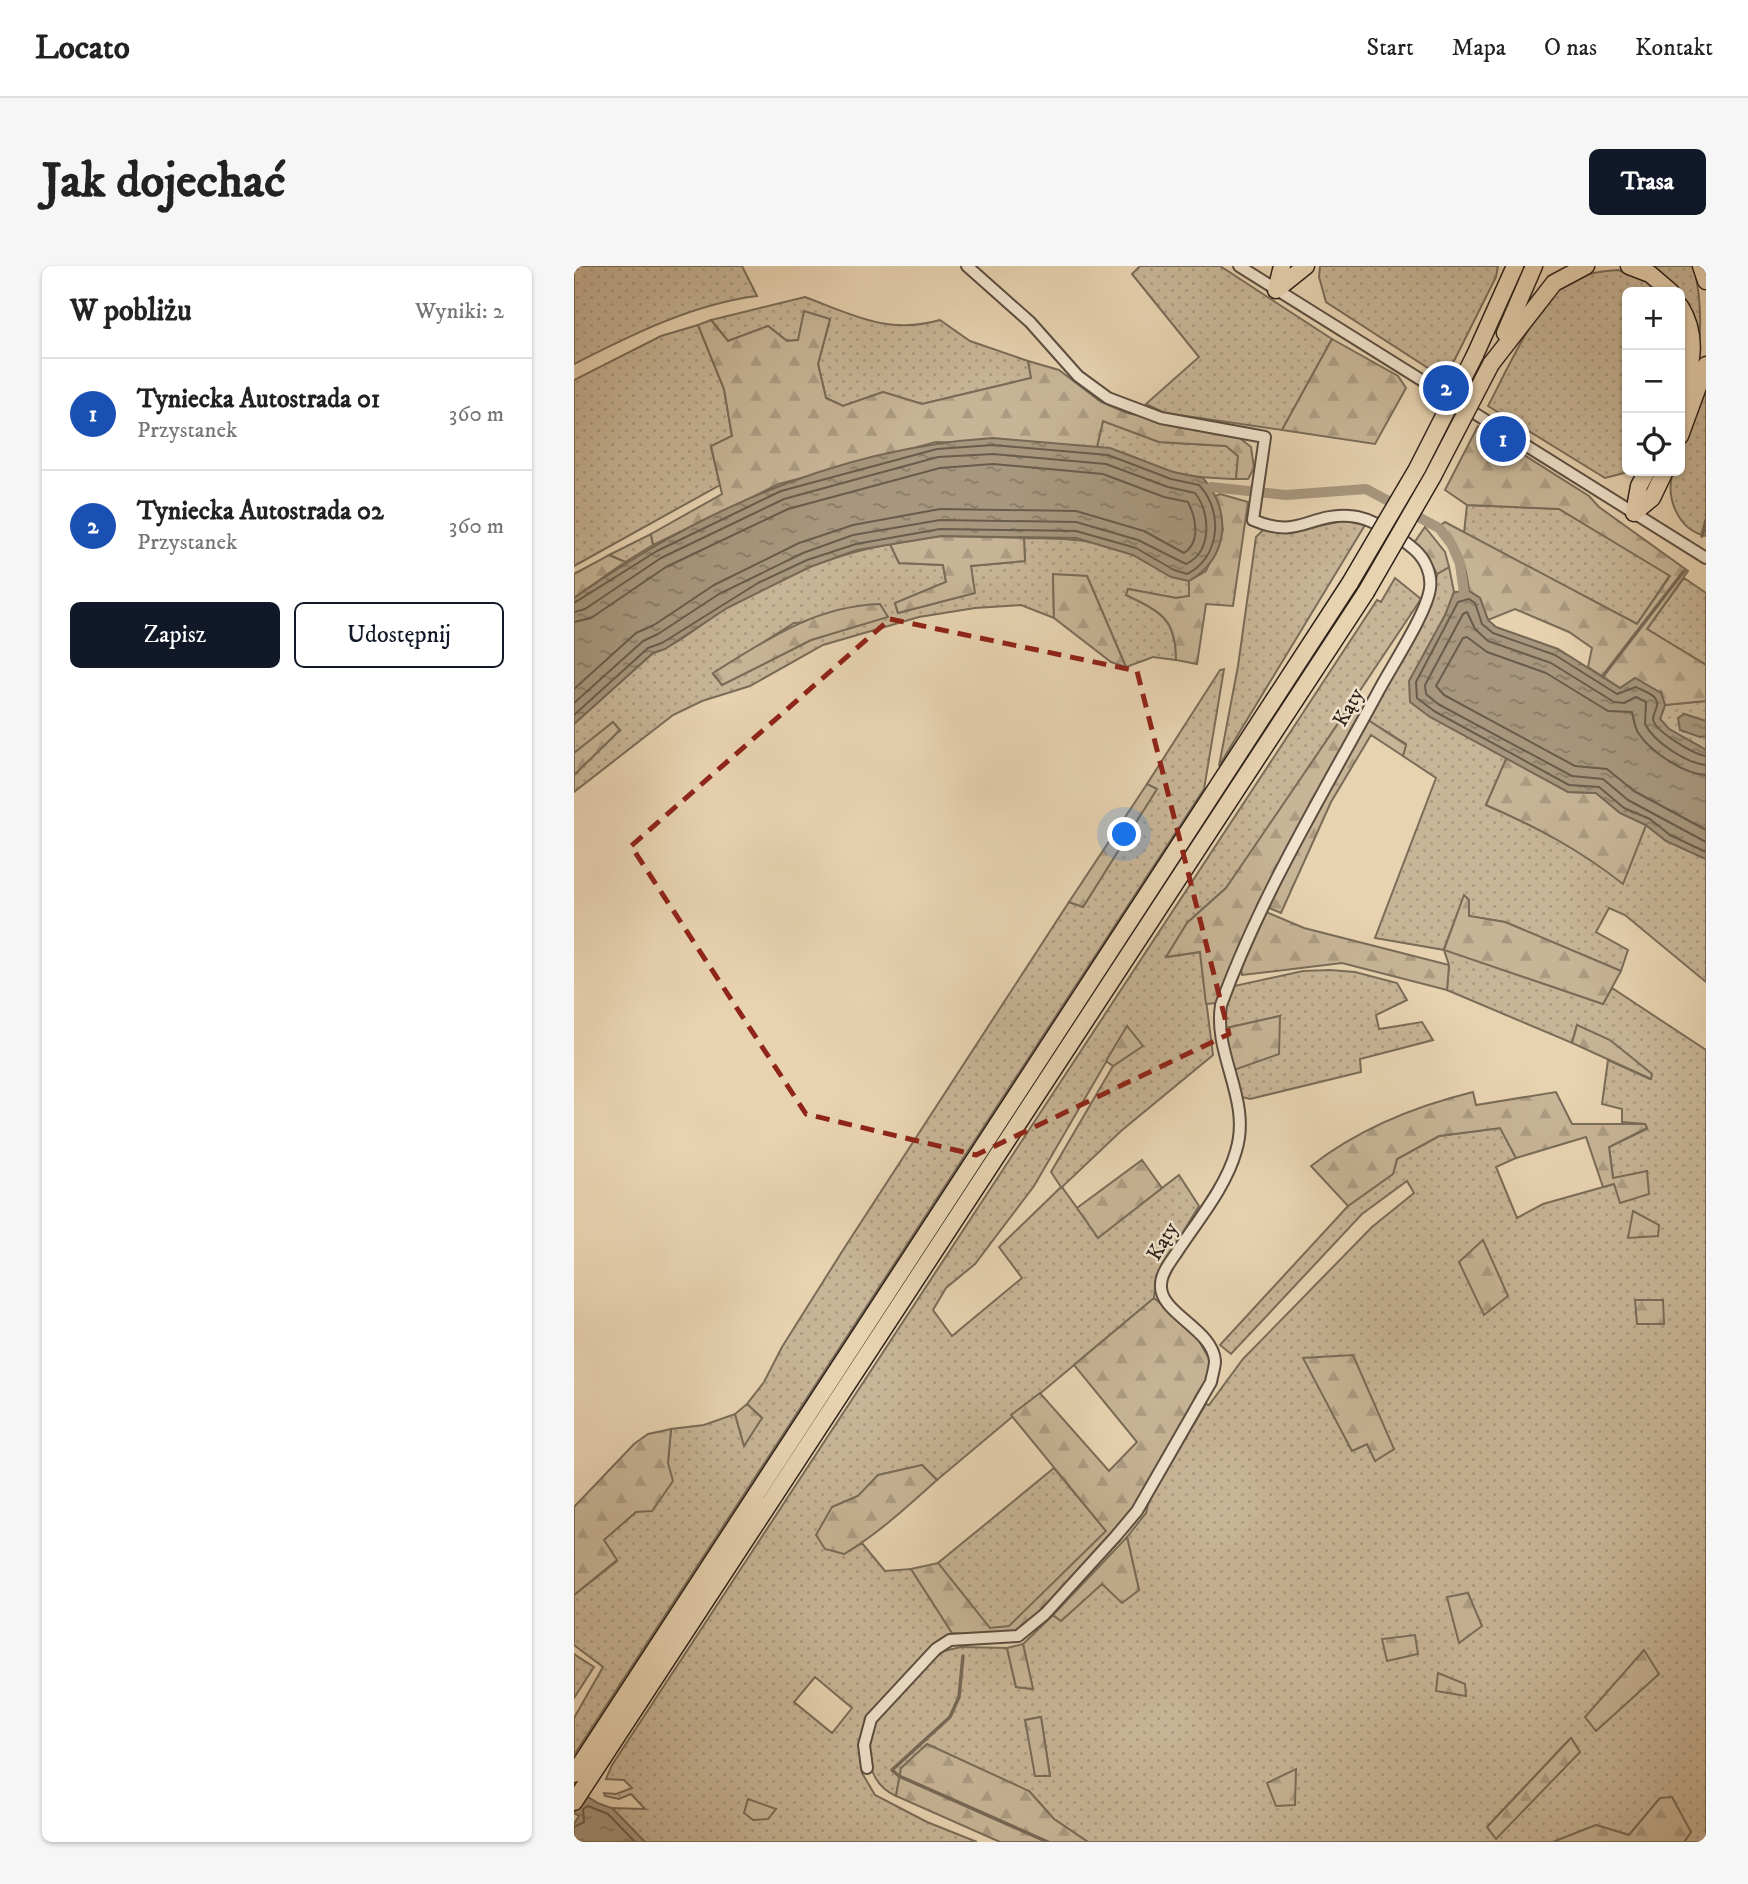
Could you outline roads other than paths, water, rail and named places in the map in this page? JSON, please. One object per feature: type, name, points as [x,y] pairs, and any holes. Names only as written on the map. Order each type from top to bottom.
[{"type":"highway","points":[[1276,290],[1282,266]]},
{"type":"highway","points":[[1276,290],[1306,266]]},
{"type":"highway","points":[[1477,350],[1504,266]]},
{"type":"highway","points":[[574,1802],[595,1757],[1350,583],[1417,469],[1477,350],[1515,266]]},
{"type":"highway","points":[[574,1774],[595,1757],[1366,592],[1433,476],[1491,364],[1534,266]]},
{"type":"highway","points":[[1491,364],[1547,291],[1569,273],[1586,266]]},
{"type":"highway","points":[[1629,266],[1650,274],[1665,287]]},
{"type":"highway","points":[[1701,266],[1706,281]]},
{"type":"highway","points":[[1685,320],[1691,337],[1692,356],[1691,371],[1685,386]]},
{"type":"highway","points":[[1685,422],[1706,365]]},
{"type":"highway","points":[[1634,513],[1639,486],[1644,476]]},
{"type":"highway","points":[[1634,513],[1652,498],[1663,476]]},
{"type":"street","name":"Kąty","points":[[867,1768],[864,1745],[871,1719],[936,1649],[950,1640],[1018,1636],[1045,1614],[1116,1536],[1137,1511],[1211,1382],[1215,1360],[1210,1346],[1165,1300],[1160,1286],[1169,1265],[1223,1183],[1239,1142],[1241,1128],[1237,1090],[1218,1024],[1221,1005],[1288,855],[1402,646],[1430,588],[1428,570],[1418,552],[1358,517],[1339,516],[1288,529],[1274,529],[1252,520],[1265,437],[1161,418],[1108,398],[1079,376],[1030,322],[967,266]]},
{"type":"street","points":[[1239,266],[1706,558]]},
{"type":"water","points":[[993,438],[1110,448],[1173,472],[1203,478],[1213,491],[1222,520],[1222,534],[1212,560],[1202,572],[1189,581],[1171,577],[1133,555],[1076,538],[941,536],[857,550],[810,567],[727,608],[665,649],[653,653],[574,724],[574,598],[671,537],[721,511],[773,489],[880,455],[936,444]]},
{"type":"water","points":[[1469,591],[1480,598],[1488,620],[1496,627],[1558,649],[1620,688],[1635,678],[1661,693],[1665,705],[1660,719],[1669,729],[1706,750],[1706,859],[1666,841],[1646,825],[1620,813],[1596,793],[1568,792],[1430,717],[1410,702],[1409,681],[1445,615],[1454,592]]},
{"type":"water","points":[[1684,714],[1706,721],[1706,736],[1700,737],[1680,730],[1678,718]]},
{"type":"water","points":[[574,1789],[612,1808],[645,1842],[574,1842],[574,1824],[579,1816],[574,1813]]},
{"type":"waterway","points":[[1211,487],[1286,495],[1366,489],[1439,528],[1452,545],[1460,564],[1464,593]]},
{"type":"waterway","points":[[1702,536],[1706,520]]},
{"type":"waterway","points":[[1603,676],[1684,571]]},
{"type":"waterway","points":[[963,1656],[959,1697],[950,1717],[892,1770],[899,1776],[1048,1842]]},
{"type":"place","name":"Tyniecka Autostrada 02","points":[[1446,388]]},
{"type":"place","name":"Tyniecka Autostrada 01","points":[[1503,439]]}]
